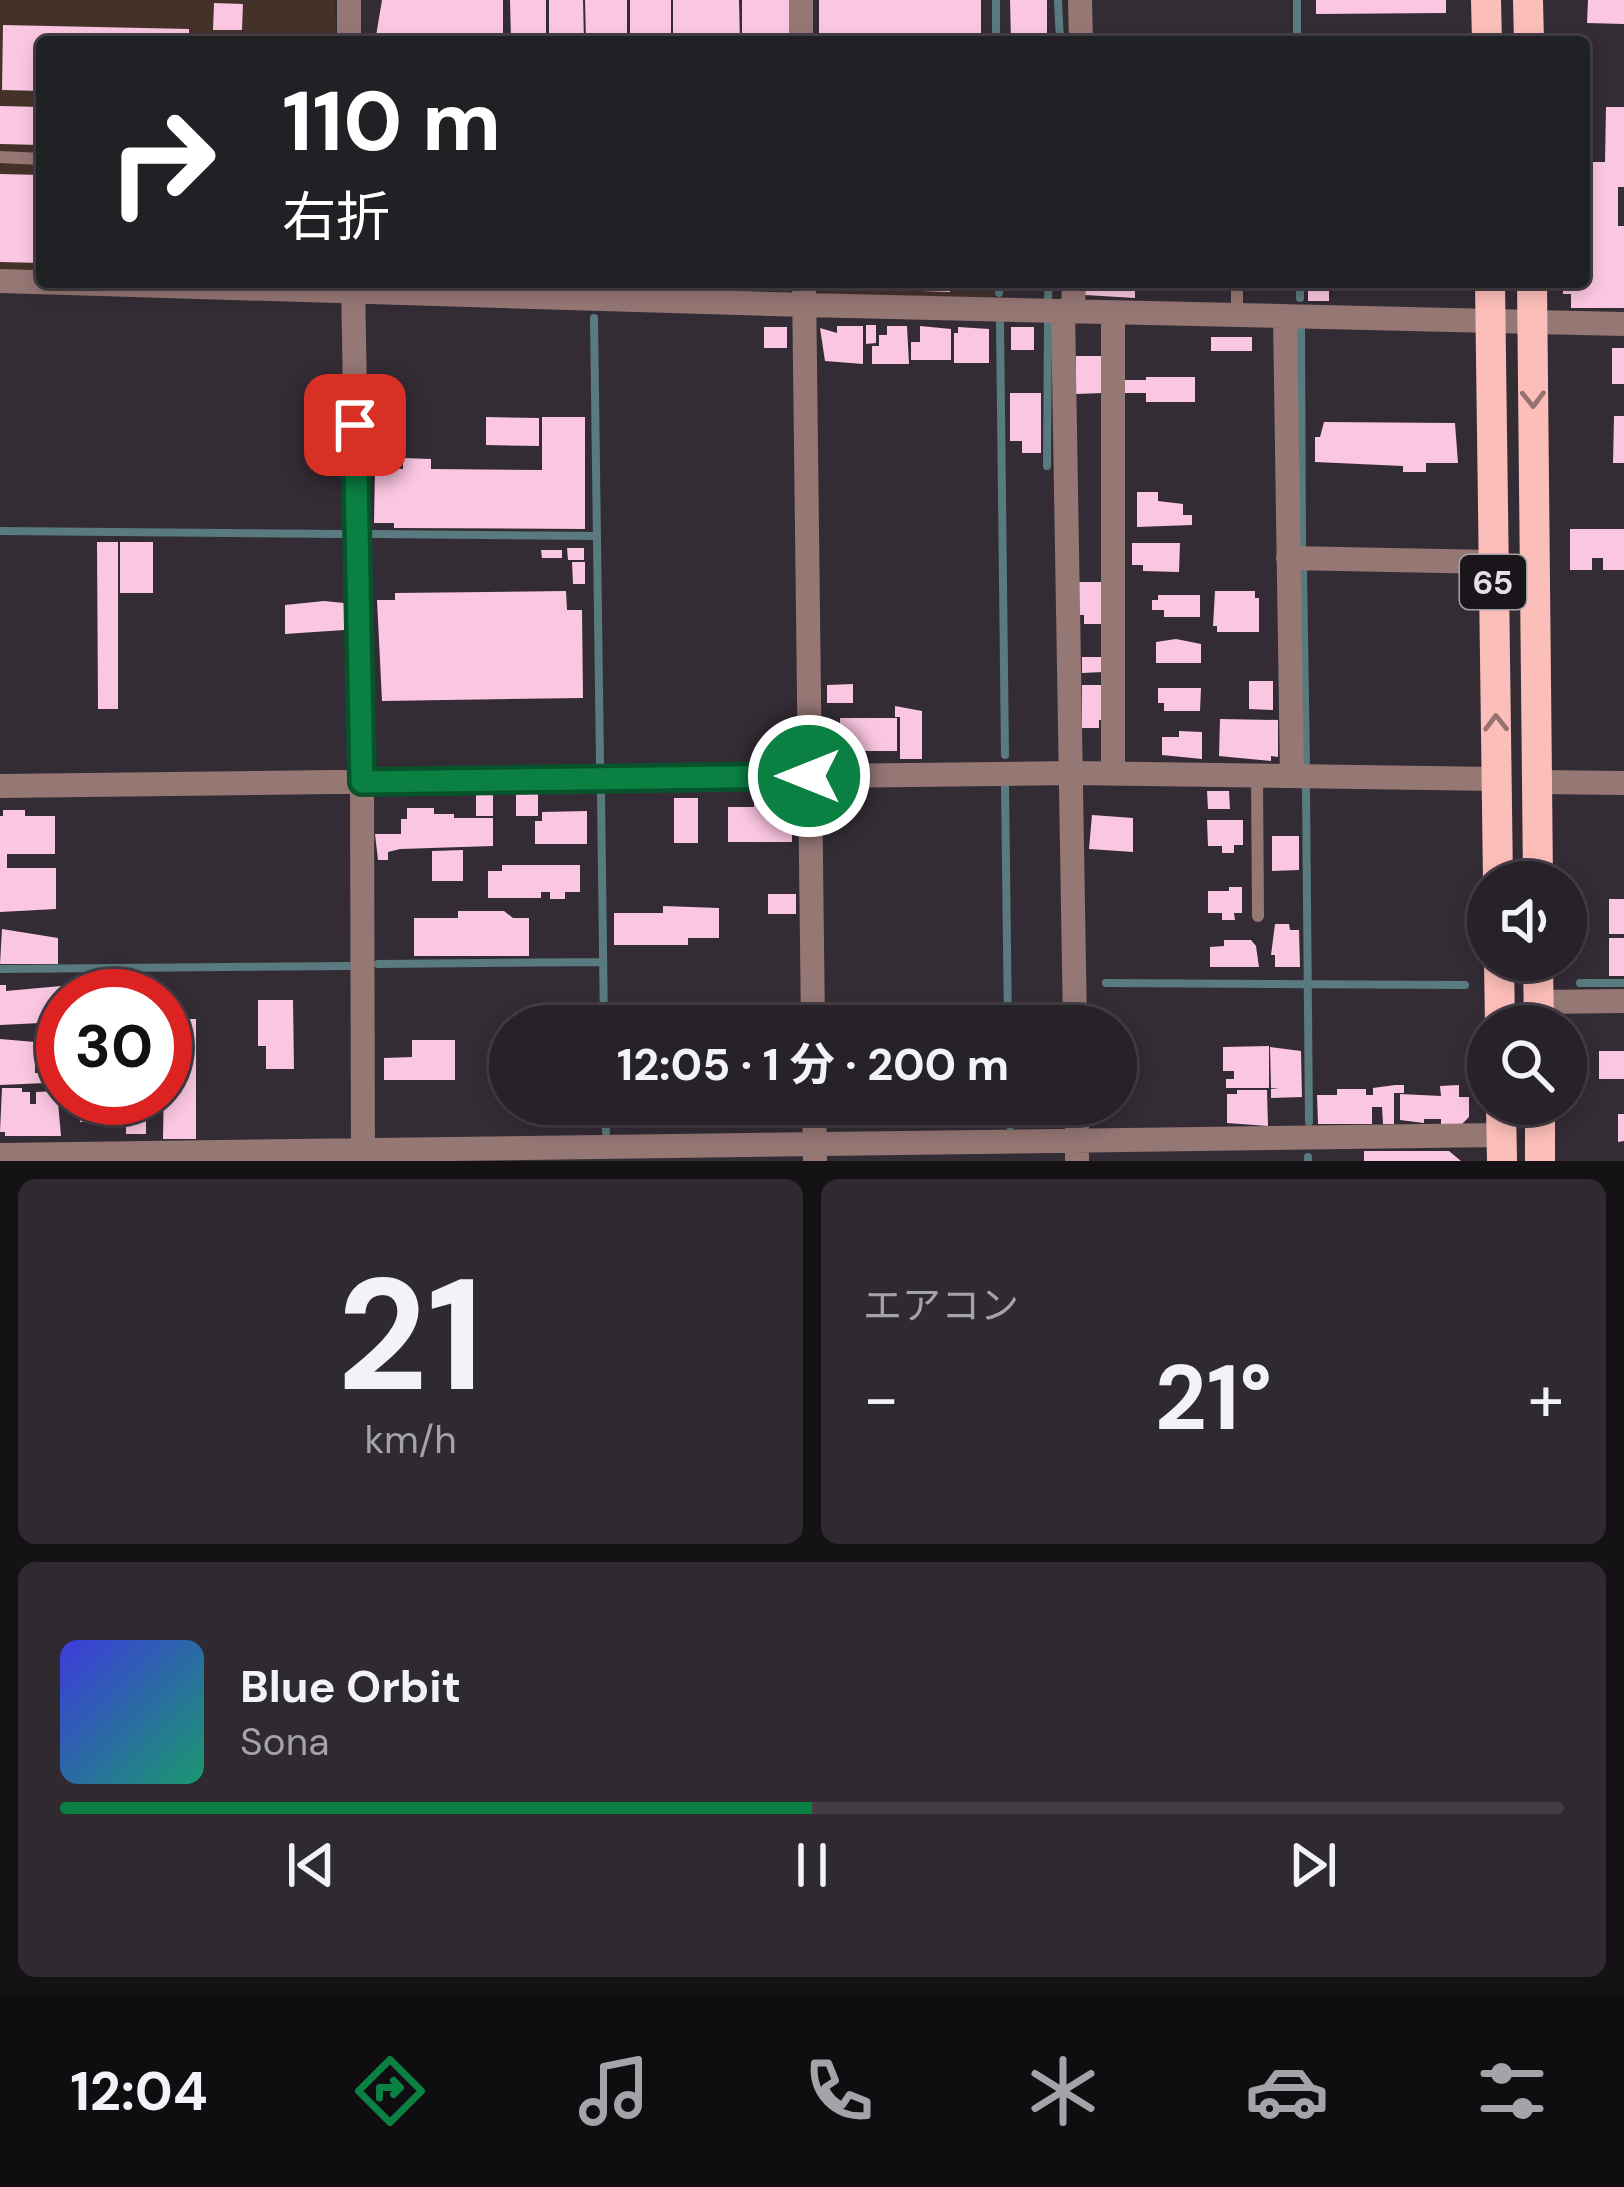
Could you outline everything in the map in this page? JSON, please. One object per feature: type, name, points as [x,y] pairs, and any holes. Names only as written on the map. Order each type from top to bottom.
[{"type":"main road","points":[[1486,0],[1487,36]]},
{"type":"main road","points":[[1528,0],[1529,36]]},
{"type":"main road","name":"65","points":[[1490,288],[1498,861]]},
{"type":"main road","name":"65","points":[[1532,288],[1538,861]]},
{"type":"main road","points":[[1540,1125],[1540,1161]]},
{"type":"street","points":[[349,0],[349,36]]},
{"type":"street","points":[[801,0],[801,36]]},
{"type":"street","points":[[1080,0],[1081,36]]},
{"type":"street","points":[[0,281],[36,282]]},
{"type":"street","points":[[353,288],[363,1156]]},
{"type":"street","points":[[466,288],[804,294],[1113,313],[1624,324]]},
{"type":"street","points":[[1073,288],[1068,311],[1076,1005]]},
{"type":"street","points":[[804,294],[813,1005]]},
{"type":"street","points":[[1113,313],[1114,774]]},
{"type":"street","points":[[1285,316],[1292,776]]},
{"type":"street","points":[[1288,558],[1493,562]]},
{"type":"street","points":[[0,786],[1072,773],[1497,779]]},
{"type":"street","points":[[1537,782],[1624,783]]},
{"type":"street","points":[[1587,1007],[1624,1001]]},
{"type":"street","points":[[0,1155],[1077,1151],[1501,1133]]},
{"type":"lane","points":[[0,158],[36,159]]},
{"type":"lane","points":[[1238,288],[1238,315]]},
{"type":"lane","points":[[1257,776],[1258,916]]},
{"type":"shaded area","points":[[0,0],[335,0],[336,36],[36,36],[36,273],[0,271]]},
{"type":"shaded area","points":[[578,288],[792,288],[787,294]]},
{"type":"shaded area","points":[[821,288],[994,288],[994,298],[827,295]]},
{"type":"building","points":[[382,0],[503,0],[503,36],[376,36]]},
{"type":"building","points":[[510,0],[546,0],[546,36],[511,36]]},
{"type":"building","points":[[549,0],[583,0],[584,36],[549,36]]},
{"type":"building","points":[[585,0],[627,0],[627,36],[586,36]]},
{"type":"building","points":[[630,0],[671,0],[671,36],[630,36]]},
{"type":"building","points":[[673,0],[739,0],[740,36],[673,36]]},
{"type":"building","points":[[742,0],[789,0],[789,36],[742,36]]},
{"type":"building","points":[[819,0],[981,0],[981,36],[819,36]]},
{"type":"building","points":[[1010,0],[1047,0],[1047,36],[1011,36]]},
{"type":"building","points":[[1316,0],[1446,0],[1446,13],[1316,14]]},
{"type":"building","points":[[1588,0],[1624,0],[1624,24],[1587,23]]},
{"type":"building","points":[[214,3],[243,4],[242,30],[213,30]]},
{"type":"building","points":[[3,25],[189,29],[189,36],[36,36],[36,91],[2,90]]},
{"type":"building","points":[[1420,33],[1420,36],[1339,36]]},
{"type":"building","points":[[0,106],[36,107],[36,145],[0,144]]},
{"type":"building","points":[[1606,107],[1624,107],[1624,187],[1618,187],[1618,226],[1624,226],[1624,308],[1571,308],[1571,294],[1563,294],[1563,288],[1590,288],[1590,162],[1605,162]]},
{"type":"building","points":[[0,174],[36,175],[36,263],[0,262]]},
{"type":"building","points":[[950,288],[950,292],[864,289]]},
{"type":"building","points":[[1085,288],[1135,288],[1135,298],[1085,295]]},
{"type":"building","points":[[1308,288],[1329,288],[1329,301],[1308,301]]},
{"type":"building","points":[[866,325],[876,325],[876,343],[866,344]]},
{"type":"building","points":[[837,326],[863,326],[863,364],[825,361],[820,328],[837,333]]},
{"type":"building","points":[[887,326],[907,326],[909,364],[872,364],[872,346],[879,346],[879,335],[887,335]]},
{"type":"building","points":[[920,326],[951,329],[951,360],[911,360],[911,342],[920,342]]},
{"type":"building","points":[[764,327],[787,327],[787,348],[764,348]]},
{"type":"building","points":[[958,327],[989,329],[989,363],[954,363]]},
{"type":"building","points":[[1011,327],[1034,327],[1034,350],[1011,350]]},
{"type":"building","points":[[1211,337],[1252,337],[1252,351],[1211,351]]},
{"type":"building","points":[[1612,348],[1624,348],[1624,384],[1612,384]]},
{"type":"building","points":[[1076,356],[1103,356],[1103,393],[1076,394]]},
{"type":"building","points":[[1195,377],[1195,402],[1146,402],[1146,393],[1122,393],[1122,380]]},
{"type":"building","points":[[1010,393],[1041,393],[1041,453],[1022,453],[1022,441],[1010,441]]},
{"type":"building","points":[[1614,416],[1624,416],[1624,463],[1613,463]]},
{"type":"building","points":[[486,417],[539,418],[539,446],[486,445]]},
{"type":"building","points":[[542,417],[585,417],[585,529],[394,528],[394,523],[374,523],[375,469],[403,469],[403,458],[431,459],[431,469],[542,470]]},
{"type":"building","points":[[1324,422],[1455,423],[1458,463],[1426,463],[1426,472],[1403,472],[1403,466],[1315,462],[1315,437],[1320,437]]},
{"type":"building","points":[[1137,492],[1158,492],[1158,501],[1183,504],[1183,515],[1192,515],[1192,525],[1137,527]]},
{"type":"building","points":[[1570,529],[1624,529],[1624,570],[1603,570],[1603,558],[1592,558],[1592,570],[1570,570]]},
{"type":"building","points":[[97,542],[118,542],[118,709],[98,709]]},
{"type":"building","points":[[120,542],[153,542],[153,593],[120,593]]},
{"type":"building","points":[[1132,543],[1180,543],[1179,572],[1143,571],[1143,565],[1132,565]]},
{"type":"building","points":[[567,548],[584,548],[584,560],[568,560]]},
{"type":"building","points":[[541,550],[562,550],[562,558],[542,558]]},
{"type":"building","points":[[572,562],[585,562],[585,584],[573,584]]},
{"type":"building","points":[[1079,582],[1103,582],[1103,624],[1084,624],[1084,615],[1079,615]]},
{"type":"building","points":[[566,591],[567,610],[582,610],[583,698],[382,701],[377,600],[395,600],[395,593]]},
{"type":"building","points":[[1215,591],[1255,591],[1259,632],[1217,632],[1213,626]]},
{"type":"building","points":[[1158,595],[1200,595],[1200,617],[1164,617],[1164,610],[1152,610],[1152,600],[1158,600]]},
{"type":"building","points":[[344,603],[344,630],[285,634],[285,605]]},
{"type":"building","points":[[1176,639],[1201,644],[1201,663],[1156,663],[1156,642]]},
{"type":"building","points":[[1082,657],[1103,657],[1103,672],[1082,673]]},
{"type":"building","points":[[1249,681],[1273,681],[1273,710],[1249,709]]},
{"type":"building","points":[[853,684],[853,703],[827,703],[827,685]]},
{"type":"building","points":[[1082,685],[1102,685],[1106,720],[1099,720],[1099,728],[1082,728]]},
{"type":"building","points":[[1158,688],[1201,688],[1200,711],[1164,711],[1164,703],[1158,703]]},
{"type":"building","points":[[895,706],[922,711],[922,759],[900,759],[900,717],[895,717]]},
{"type":"building","points":[[840,718],[897,718],[897,751],[828,747],[828,731],[840,731]]},
{"type":"building","points":[[1220,719],[1278,720],[1278,757],[1271,756],[1271,761],[1219,756]]},
{"type":"building","points":[[1179,731],[1202,732],[1202,759],[1162,755],[1162,737],[1179,737]]},
{"type":"building","points":[[1207,791],[1229,791],[1230,809],[1208,809]]},
{"type":"building","points":[[476,792],[493,792],[493,816],[476,816]]},
{"type":"building","points":[[516,792],[538,792],[538,816],[516,816]]},
{"type":"building","points":[[674,798],[698,798],[698,843],[674,843]]},
{"type":"building","points":[[754,803],[792,803],[792,842],[728,842],[728,807],[754,807]]},
{"type":"building","points":[[407,808],[434,808],[434,814],[454,814],[454,818],[493,818],[493,846],[400,849],[388,852],[388,860],[378,860],[375,834],[401,834]]},
{"type":"building","points":[[3,810],[55,816],[55,854],[7,854],[7,868],[56,868],[56,909],[0,912]]},
{"type":"building","points":[[587,811],[587,844],[535,844],[535,821],[542,821],[542,812]]},
{"type":"building","points":[[1092,815],[1133,818],[1133,852],[1089,849]]},
{"type":"building","points":[[1207,820],[1243,820],[1243,845],[1234,845],[1234,853],[1222,853],[1222,846],[1208,846]]},
{"type":"building","points":[[1272,836],[1299,836],[1299,870],[1272,871]]},
{"type":"building","points":[[463,850],[463,881],[432,881],[432,851]]},
{"type":"building","points":[[502,865],[580,865],[580,892],[565,892],[565,899],[550,899],[550,892],[541,892],[541,898],[488,898],[488,871],[502,871]]},
{"type":"building","points":[[1229,887],[1242,887],[1242,913],[1234,913],[1235,920],[1222,920],[1222,913],[1208,913],[1208,891],[1229,891]]},
{"type":"building","points":[[768,894],[796,894],[796,914],[768,914]]},
{"type":"building","points":[[1609,899],[1624,899],[1624,934],[1609,934]]},
{"type":"building","points":[[663,906],[719,908],[719,938],[688,938],[688,945],[614,945],[614,913],[663,913]]},
{"type":"building","points":[[458,911],[504,911],[513,918],[529,918],[529,956],[414,956],[414,918],[458,918]]},
{"type":"building","points":[[1275,924],[1299,930],[1300,967],[1275,967],[1275,955],[1271,955]]},
{"type":"building","points":[[2,929],[58,938],[58,964],[0,964]]},
{"type":"building","points":[[1609,938],[1624,938],[1624,976],[1609,976]]},
{"type":"building","points":[[1224,940],[1251,940],[1259,967],[1210,967],[1210,947],[1224,946]]},
{"type":"building","points":[[0,985],[6,985],[6,991],[36,988],[36,1023],[0,1025]]},
{"type":"building","points":[[258,1000],[293,1000],[294,1069],[266,1069],[266,1046],[258,1046]]},
{"type":"building","points":[[192,1019],[196,1019],[196,1139],[163,1139],[163,1125],[192,1125]]},
{"type":"building","points":[[0,1039],[35,1042],[36,1083],[0,1085]]},
{"type":"building","points":[[412,1040],[455,1040],[455,1080],[384,1080],[384,1058],[412,1057]]},
{"type":"building","points":[[1269,1046],[1269,1088],[1226,1088],[1226,1079],[1234,1079],[1234,1071],[1223,1071],[1223,1047]]},
{"type":"building","points":[[1270,1047],[1301,1051],[1302,1097],[1271,1098],[1271,1089],[1279,1089],[1271,1088]]},
{"type":"building","points":[[1599,1051],[1624,1051],[1624,1079],[1599,1079]]},
{"type":"building","points":[[1404,1085],[1404,1093],[1394,1093],[1394,1124],[1383,1124],[1382,1107],[1372,1107],[1372,1124],[1318,1124],[1317,1095],[1366,1089],[1366,1095],[1373,1095],[1373,1088]]},
{"type":"building","points":[[1459,1085],[1459,1097],[1467,1097],[1467,1119],[1462,1124],[1441,1124],[1441,1119],[1400,1120],[1400,1094],[1441,1096],[1440,1086]]},
{"type":"building","points":[[2,1088],[22,1088],[30,1092],[30,1104],[36,1104],[36,1125],[60,1125],[61,1136],[5,1136],[0,1132]]},
{"type":"building","points":[[1237,1090],[1267,1090],[1268,1126],[1227,1123],[1227,1094],[1237,1094]]},
{"type":"building","points":[[1618,1114],[1624,1114],[1624,1141],[1618,1142]]},
{"type":"building","points":[[126,1125],[146,1125],[146,1134],[126,1134]]},
{"type":"building","points":[[1364,1151],[1449,1151],[1461,1161],[1364,1161]]},
{"type":"waterway","points":[[996,0],[996,36]]},
{"type":"waterway","points":[[1058,0],[1060,36]]},
{"type":"waterway","points":[[1297,0],[1297,36]]},
{"type":"waterway","points":[[999,288],[999,293]]},
{"type":"waterway","points":[[1048,298],[1049,288]]},
{"type":"waterway","points":[[1300,288],[1300,298]]},
{"type":"waterway","points":[[594,318],[600,763]]},
{"type":"waterway","points":[[1047,466],[1048,322]]},
{"type":"waterway","points":[[1000,323],[1005,755]]},
{"type":"waterway","points":[[1301,329],[1302,545]]},
{"type":"waterway","points":[[0,531],[341,534]]},
{"type":"waterway","points":[[373,534],[597,536]]},
{"type":"waterway","points":[[1303,569],[1306,765]]},
{"type":"waterway","points":[[1005,785],[1008,1005]]},
{"type":"waterway","points":[[1306,789],[1309,1122]]},
{"type":"waterway","points":[[601,794],[604,1005]]},
{"type":"waterway","points":[[378,964],[603,962]]},
{"type":"waterway","points":[[0,969],[349,966]]},
{"type":"waterway","points":[[1106,983],[1465,985]]},
{"type":"waterway","points":[[1580,983],[1624,983]]},
{"type":"waterway","points":[[606,1125],[606,1132]]},
{"type":"route","points":[[355,425],[362,782],[809,776]]}]
